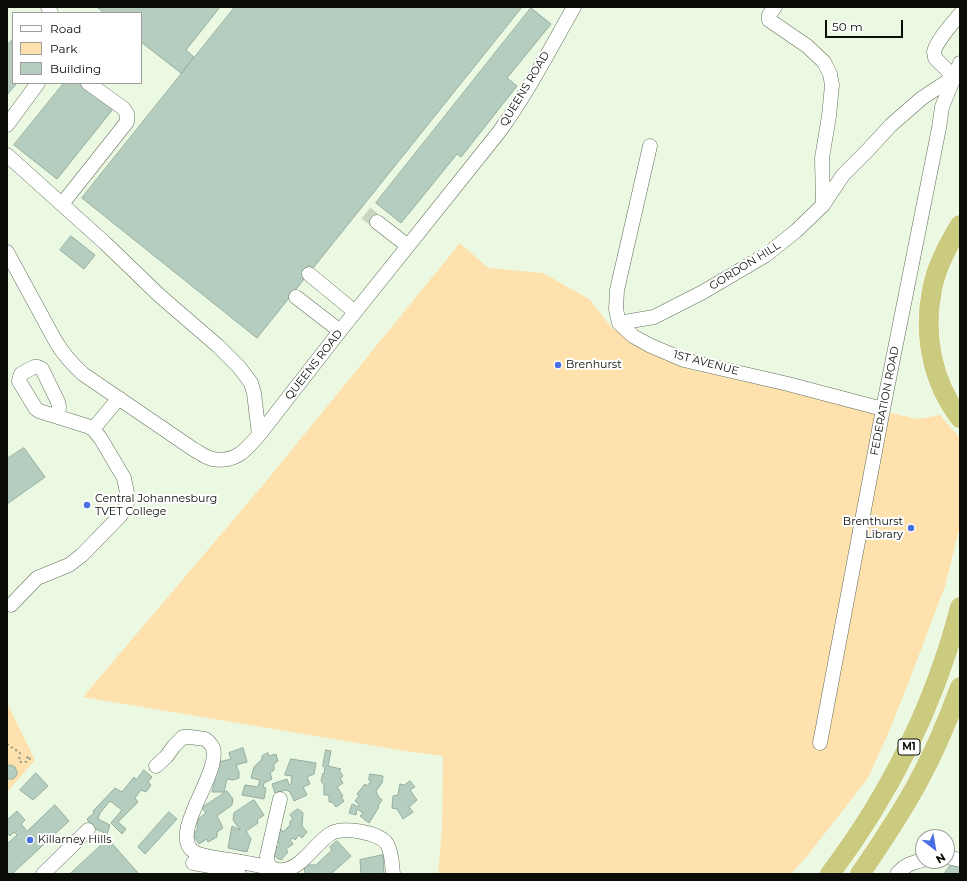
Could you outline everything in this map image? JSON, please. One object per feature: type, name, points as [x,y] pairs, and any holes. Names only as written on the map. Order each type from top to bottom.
[{"type":"highway","points":[[960,225],[937,272],[932,289],[928,314],[932,361],[944,393],[960,418]]},
{"type":"highway","name":"M1","points":[[830,874],[863,828],[911,743],[926,710],[946,655],[960,607]]},
{"type":"highway","name":"M1","points":[[860,874],[878,849],[918,783],[938,742],[960,687]]},
{"type":"street","name":"QUEENS ROAD","points":[[7,252],[42,318],[64,355],[83,374],[207,457],[215,460],[226,459],[240,454],[259,435],[355,312],[500,132],[516,109],[574,7]]},
{"type":"street","points":[[775,7],[769,15],[769,20],[807,46],[824,62],[830,74],[832,85],[829,116],[822,158],[823,205]]},
{"type":"street","points":[[954,77],[935,58],[934,52],[940,40],[960,14]]},
{"type":"street","name":"FEDERATION ROAD","points":[[820,743],[883,408],[942,108],[960,63]]},
{"type":"street","name":"GORDON HILL","points":[[619,323],[654,317],[703,292],[766,255],[796,231],[823,205],[843,175],[891,125],[922,98],[954,77]]},
{"type":"street","points":[[7,125],[37,84]]},
{"type":"street","points":[[62,204],[128,122],[127,114],[123,108],[89,84]]},
{"type":"street","points":[[619,323],[616,309],[617,290],[650,146]]},
{"type":"street","points":[[7,155],[105,243],[160,296],[218,346],[239,367],[250,383],[254,393],[259,435]]},
{"type":"street","points":[[377,222],[408,246]]},
{"type":"street","points":[[309,274],[355,312]]},
{"type":"street","points":[[296,297],[340,331]]},
{"type":"street","name":"1ST AVENUE","points":[[619,323],[633,336],[649,345],[684,360],[883,408]]},
{"type":"street","points":[[94,429],[119,398]]},
{"type":"street","points":[[11,605],[37,578],[69,565],[82,555],[125,509],[127,493],[124,478],[102,439],[94,429],[58,417]]},
{"type":"street","points":[[156,766],[183,737],[205,739],[212,747],[214,753],[213,762],[192,815],[186,838],[188,846],[194,852],[206,856],[284,870],[293,867],[310,854],[331,834],[346,830],[371,834],[381,838],[390,850],[393,874]]},
{"type":"street","points":[[271,868],[268,864],[267,856],[280,799]]},
{"type":"street","points":[[43,874],[88,830]]},
{"type":"street","points":[[897,874],[903,867],[915,862]]},
{"type":"street","points":[[193,863],[228,869],[239,874]]},
{"type":"path","points":[[7,744],[20,753],[20,762],[27,761]]},
{"type":"green space","points":[[460,243],[488,268],[543,273],[589,299],[613,329],[688,369],[918,419],[940,415],[960,438],[960,526],[945,586],[911,676],[888,734],[868,778],[808,855],[791,874],[438,874],[442,830],[443,756],[405,751],[83,697],[268,479]]},
{"type":"green space","points":[[7,703],[35,760],[7,792]]},
{"type":"building","points":[[97,7],[220,7],[186,50],[194,57],[181,73],[142,43],[142,12],[104,12]]},
{"type":"building","points":[[235,7],[522,7],[257,338],[82,198]]},
{"type":"building","points":[[531,8],[551,24],[507,78],[517,86],[461,157],[457,154],[401,223],[376,203]]},
{"type":"building","points":[[12,40],[12,84],[16,84],[7,95],[7,46]]},
{"type":"building","points":[[63,84],[82,84],[113,109],[57,179],[14,145]]},
{"type":"building","points":[[71,236],[95,255],[84,269],[60,250]]},
{"type":"building","points":[[24,448],[45,477],[7,504],[7,459]]},
{"type":"building","points":[[243,748],[247,762],[236,765],[239,772],[239,778],[233,780],[227,779],[224,792],[212,792],[219,762],[231,759],[229,753]]},
{"type":"building","points":[[326,750],[331,751],[328,766],[341,769],[339,770],[343,776],[340,778],[343,783],[337,787],[343,796],[341,797],[344,801],[336,807],[332,802],[329,802],[329,795],[324,795],[324,785],[321,781],[323,773],[324,774],[325,767],[323,766]]},
{"type":"building","points":[[268,753],[269,756],[276,754],[278,761],[274,764],[274,770],[270,773],[272,779],[264,783],[263,787],[266,788],[264,799],[242,795],[245,785],[258,787],[260,780],[251,778],[254,767],[262,759],[262,756]]},
{"type":"building","points":[[291,759],[316,763],[314,774],[307,777],[310,784],[303,787],[307,795],[294,801],[290,792],[286,790],[275,793],[272,784],[287,779],[289,785],[291,784],[292,776],[285,775]]},
{"type":"building","points":[[11,765],[15,767],[17,774],[13,779],[7,779],[7,766]]},
{"type":"building","points":[[144,770],[152,777],[148,782],[151,785],[146,792],[141,790],[135,798],[138,802],[118,822],[126,829],[122,834],[111,823],[122,810],[110,801],[100,813],[98,819],[110,825],[107,834],[93,828],[87,819],[94,813],[93,811],[115,788],[122,792],[134,777],[136,780]]},
{"type":"building","points":[[36,773],[48,786],[33,800],[20,790]]},
{"type":"building","points":[[370,774],[383,776],[382,783],[376,791],[382,800],[369,823],[360,816],[363,813],[357,809],[356,815],[349,813],[352,804],[359,807],[355,801],[359,796],[357,794],[365,784],[367,786],[371,781],[369,780]]},
{"type":"building","points":[[410,781],[415,787],[410,790],[417,800],[409,807],[413,812],[403,819],[397,809],[392,808],[393,796],[398,795],[400,784],[404,785]]},
{"type":"building","points":[[227,791],[233,799],[232,805],[217,816],[223,828],[217,832],[217,837],[208,842],[207,839],[199,844],[193,835],[197,830],[198,819],[206,813],[202,808]]},
{"type":"building","points":[[254,800],[264,815],[257,820],[258,823],[246,831],[251,839],[247,852],[228,848],[232,826],[240,830],[233,820],[234,813]]},
{"type":"building","name":"Killarney Hills","points":[[55,805],[69,821],[12,874],[7,874],[7,844],[17,835],[14,832],[10,836],[7,833],[7,820],[17,811],[25,820],[21,824],[27,831]]},
{"type":"building","points":[[298,809],[303,813],[302,826],[307,832],[302,838],[299,835],[295,840],[293,838],[290,840],[293,844],[286,849],[288,852],[281,860],[273,853],[280,844],[276,841],[278,833],[281,829],[283,832],[290,825],[290,821],[293,819],[290,815]]},
{"type":"building","points":[[169,812],[177,819],[145,854],[138,847]]},
{"type":"building","points":[[108,839],[139,874],[70,874]]},
{"type":"building","points":[[337,841],[351,856],[331,874],[305,874],[304,865],[316,865],[332,850],[330,847]]},
{"type":"building","points":[[383,855],[384,874],[361,874],[360,860]]},
{"type":"building","points":[[955,863],[960,866],[960,874],[944,874],[948,869],[955,869]]},
{"type":"tunnel","points":[[366,213],[377,222]]},
{"type":"place","name":"Brenhurst","points":[[558,365]]},
{"type":"place","name":"Central Johannesburg TVET College","points":[[87,505]]},
{"type":"place","name":"Brenthurst Library","points":[[911,528]]},
{"type":"place","name":"Killarney Hills","points":[[30,840]]}]
